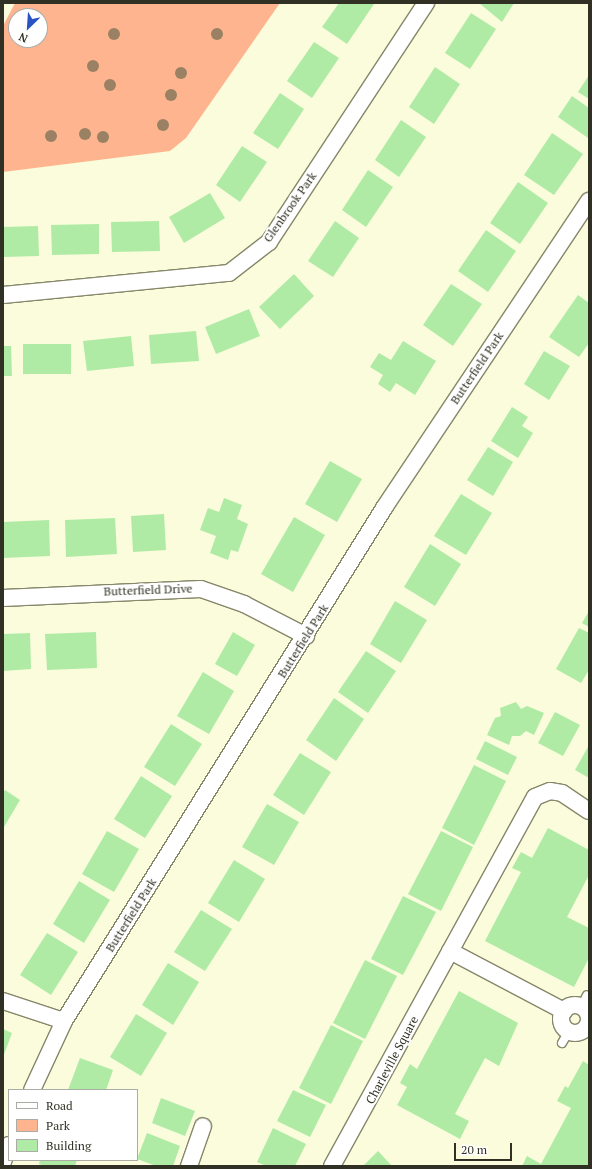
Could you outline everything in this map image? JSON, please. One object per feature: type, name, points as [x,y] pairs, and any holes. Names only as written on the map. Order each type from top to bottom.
[{"type":"street","name":"Glenbrook Park","points":[[3,294],[229,273],[268,242],[426,3]]},
{"type":"street","name":"Butterfield Park","points":[[32,1089],[64,1021],[306,636],[384,508],[589,201]]},
{"type":"street","name":"Butterfield Drive","points":[[3,598],[201,589],[244,604],[306,636]]},
{"type":"street","name":"Charleville Square","points":[[332,1166],[535,797],[550,791],[562,793],[589,811]]},
{"type":"street","points":[[450,952],[564,1011]]},
{"type":"street","points":[[3,1001],[64,1021]]},
{"type":"street","points":[[584,1001],[588,1016],[588,1025],[565,1037],[561,1020],[564,1011],[570,1006],[584,1001]]},
{"type":"street","points":[[189,1166],[203,1126]]},
{"type":"street","points":[[3,1162],[8,1148]]},
{"type":"green space","points":[[15,3],[280,3],[186,138],[170,151],[3,172],[3,26],[8,16],[8,48],[48,48],[48,8],[12,8]]},
{"type":"building","points":[[339,3],[374,4],[347,44],[322,27]]},
{"type":"building","points":[[479,3],[514,3],[502,22]]},
{"type":"building","points":[[471,13],[496,29],[470,69],[445,53]]},
{"type":"building","points":[[314,42],[339,58],[312,98],[287,81]]},
{"type":"building","points":[[435,67],[460,84],[434,124],[409,107]]},
{"type":"building","points":[[589,75],[589,99],[578,92]]},
{"type":"building","points":[[280,93],[304,109],[278,149],[253,133]]},
{"type":"building","points":[[572,96],[589,108],[588,138],[558,117]]},
{"type":"building","points":[[401,120],[426,137],[399,177],[375,160]]},
{"type":"building","points":[[552,133],[583,154],[554,195],[524,175]]},
{"type":"building","points":[[242,146],[267,162],[240,202],[216,185]]},
{"type":"building","points":[[368,170],[393,187],[366,227],[342,210]]},
{"type":"building","points":[[518,182],[548,203],[520,244],[490,223]]},
{"type":"building","points":[[210,193],[225,218],[184,243],[169,217]]},
{"type":"building","points":[[159,221],[160,251],[112,252],[111,222]]},
{"type":"building","points":[[335,221],[359,238],[333,277],[308,261]]},
{"type":"building","points":[[99,224],[99,254],[52,255],[51,225]]},
{"type":"building","points":[[38,226],[39,256],[3,257],[3,227]]},
{"type":"building","points":[[486,230],[516,251],[488,292],[458,271]]},
{"type":"building","points":[[294,274],[314,296],[280,329],[259,307]]},
{"type":"building","points":[[451,284],[482,304],[453,346],[423,325]]},
{"type":"building","points":[[578,295],[589,303],[589,343],[579,357],[549,337]]},
{"type":"building","points":[[249,309],[260,336],[216,354],[205,327]]},
{"type":"building","points":[[196,331],[199,361],[151,364],[149,335]]},
{"type":"building","points":[[131,336],[134,366],[87,371],[83,341]]},
{"type":"building","points":[[403,341],[436,361],[415,395],[396,383],[390,392],[378,384],[383,375],[370,367],[379,353],[391,360]]},
{"type":"building","points":[[23,344],[71,344],[71,374],[23,374]]},
{"type":"building","points":[[3,346],[11,346],[12,376],[3,376]]},
{"type":"building","points":[[544,351],[570,366],[549,400],[524,384]]},
{"type":"building","points":[[512,407],[528,417],[522,426],[533,433],[518,458],[491,441]]},
{"type":"building","points":[[488,447],[513,462],[493,496],[467,480]]},
{"type":"building","points":[[330,461],[362,479],[337,522],[305,504]]},
{"type":"building","points":[[461,494],[492,513],[466,555],[434,536]]},
{"type":"building","points":[[224,498],[242,505],[237,519],[248,524],[238,552],[231,550],[228,560],[210,553],[216,536],[200,530],[208,508],[219,512]]},
{"type":"building","points":[[164,514],[166,550],[133,552],[131,516]]},
{"type":"building","points":[[294,517],[325,535],[293,592],[261,574]]},
{"type":"building","points":[[115,518],[117,554],[66,557],[65,520]]},
{"type":"building","points":[[49,520],[50,556],[3,558],[3,522]]},
{"type":"building","points":[[430,544],[461,564],[435,606],[404,587]]},
{"type":"building","points":[[395,601],[427,620],[401,663],[370,644]]},
{"type":"building","points":[[589,611],[589,627],[582,623]]},
{"type":"building","points":[[579,628],[589,633],[589,670],[581,683],[556,669]]},
{"type":"building","points":[[96,632],[97,668],[47,670],[45,634]]},
{"type":"building","points":[[233,632],[255,645],[237,676],[215,664]]},
{"type":"building","points":[[30,633],[31,669],[3,671],[3,634]]},
{"type":"building","points":[[366,651],[396,671],[368,713],[338,692]]},
{"type":"building","points":[[203,672],[234,691],[209,734],[177,716]]},
{"type":"building","points":[[334,698],[364,719],[336,761],[306,740]]},
{"type":"building","points":[[516,702],[521,709],[527,706],[544,713],[534,735],[526,731],[520,736],[512,736],[509,745],[487,735],[495,718],[501,716],[500,708]]},
{"type":"building","points":[[555,712],[580,725],[563,756],[538,743]]},
{"type":"building","points":[[171,724],[202,744],[175,786],[144,767]]},
{"type":"building","points":[[485,741],[517,757],[508,775],[476,759]]},
{"type":"building","points":[[589,745],[589,778],[575,770]]},
{"type":"building","points":[[300,753],[331,772],[304,815],[273,795]]},
{"type":"building","points":[[474,765],[506,781],[474,845],[442,828]]},
{"type":"building","points":[[141,776],[172,796],[145,838],[114,819]]},
{"type":"building","points":[[5,790],[20,800],[4,827],[3,793]]},
{"type":"building","points":[[267,804],[299,822],[274,865],[242,847]]},
{"type":"building","points":[[548,828],[589,850],[589,875],[567,917],[589,928],[589,958],[574,987],[485,941],[521,872],[512,868],[521,852],[532,858]]},
{"type":"building","points":[[107,831],[139,849],[114,892],[82,874]]},
{"type":"building","points":[[441,831],[473,847],[441,911],[408,894]]},
{"type":"building","points":[[234,860],[265,879],[239,922],[208,903]]},
{"type":"building","points":[[79,881],[110,900],[84,943],[53,924]]},
{"type":"building","points":[[403,896],[436,912],[403,975],[371,959]]},
{"type":"building","points":[[201,910],[232,929],[205,971],[174,952]]},
{"type":"building","points":[[47,933],[78,952],[51,995],[20,975]]},
{"type":"building","points":[[365,960],[397,976],[365,1039],[333,1023]]},
{"type":"building","points":[[168,963],[199,982],[173,1025],[142,1005]]},
{"type":"building","points":[[459,991],[518,1023],[499,1066],[485,1058],[455,1114],[469,1121],[460,1139],[397,1105],[407,1087],[400,1083],[410,1064],[417,1069]]},
{"type":"building","points":[[136,1014],[167,1033],[141,1076],[110,1057]]},
{"type":"building","points":[[331,1025],[363,1041],[331,1104],[299,1088]]},
{"type":"building","points":[[3,1029],[12,1033],[3,1057]]},
{"type":"building","points":[[80,1058],[113,1070],[106,1089],[68,1089]]},
{"type":"building","points":[[583,1061],[589,1065],[589,1166],[522,1166],[527,1156],[541,1164],[571,1108],[557,1101],[565,1086],[568,1088]]},
{"type":"building","points":[[293,1090],[326,1105],[310,1137],[277,1121]]},
{"type":"building","points":[[161,1098],[195,1111],[185,1136],[152,1123]]},
{"type":"building","points":[[273,1128],[306,1144],[295,1166],[266,1166],[257,1162]]},
{"type":"building","points":[[147,1133],[180,1146],[173,1166],[156,1166],[138,1159]]},
{"type":"building","points":[[378,1151],[392,1166],[363,1166]]},
{"type":"building","points":[[40,1161],[77,1161],[75,1166],[45,1166],[39,1164]]}]
